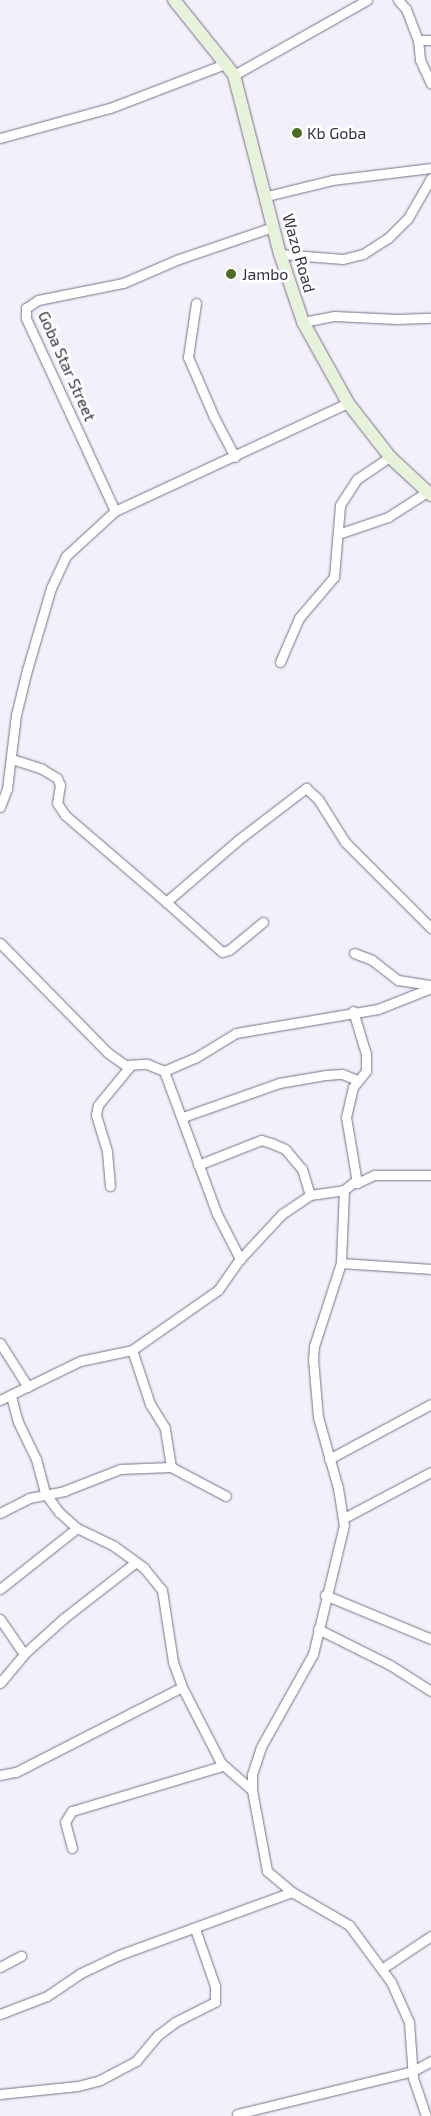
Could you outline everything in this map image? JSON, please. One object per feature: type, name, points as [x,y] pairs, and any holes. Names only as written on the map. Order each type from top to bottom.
[{"type":"main road","name":"Wazo Road","points":[[174,0],[227,62],[234,75],[267,196],[280,254],[303,322],[348,403],[390,457],[429,493]]},
{"type":"street","points":[[234,75],[367,0]]},
{"type":"street","points":[[398,0],[406,9],[418,40],[420,60],[431,84]]},
{"type":"street","points":[[418,40],[431,40]]},
{"type":"street","points":[[0,138],[110,108],[227,62]]},
{"type":"street","points":[[267,196],[332,180],[431,168]]},
{"type":"street","points":[[280,254],[343,259],[363,254],[388,238],[408,218],[431,178]]},
{"type":"street","name":"Goba Star Street","points":[[115,511],[26,318],[26,308],[38,300],[123,283],[179,259],[273,228]]},
{"type":"street","points":[[196,303],[188,357],[235,457]]},
{"type":"street","points":[[303,322],[334,316],[397,320],[431,318]]},
{"type":"street","points":[[0,807],[12,759],[16,715],[51,588],[66,556],[115,511],[348,403]]},
{"type":"street","points":[[280,662],[299,618],[334,577],[338,534],[337,512],[357,478],[390,457]]},
{"type":"street","points":[[338,534],[388,517],[429,493]]},
{"type":"street","points":[[12,759],[42,769],[57,778],[60,785],[57,803],[66,816],[222,952],[229,950],[263,922]]},
{"type":"street","points":[[166,902],[238,840],[306,788],[318,799],[345,842],[431,928]]},
{"type":"street","points":[[0,943],[108,1052],[125,1065],[147,1064],[164,1071],[195,1058],[236,1033],[353,1011],[384,1008],[431,986]]},
{"type":"street","points":[[354,953],[372,960],[398,980],[431,986]]},
{"type":"street","points":[[353,1011],[366,1054],[366,1071],[353,1087],[346,1116],[357,1183]]},
{"type":"street","points":[[110,1186],[107,1151],[96,1115],[98,1105],[131,1065]]},
{"type":"street","points":[[164,1071],[183,1117],[198,1165],[217,1214],[230,1234],[240,1258]]},
{"type":"street","points":[[183,1117],[279,1083],[342,1074],[358,1080]]},
{"type":"street","points":[[198,1165],[261,1140],[285,1149],[302,1169],[310,1195]]},
{"type":"street","points":[[0,1400],[80,1362],[132,1350],[218,1290],[240,1258],[282,1214],[310,1195],[344,1190],[355,1181],[357,1183],[374,1175],[431,1175]]},
{"type":"street","points":[[344,1190],[341,1263],[314,1346],[312,1358],[318,1417],[344,1518],[313,1654],[302,1678],[261,1747],[252,1774],[252,1790],[265,1867],[292,1892],[349,1926],[383,1968],[409,2022],[413,2071],[426,2116]]},
{"type":"street","points":[[341,1263],[431,1269]]},
{"type":"street","points":[[0,1343],[28,1387]]},
{"type":"street","points":[[132,1350],[150,1404],[165,1428],[172,1467]]},
{"type":"street","points":[[11,1396],[18,1422],[36,1459],[46,1494],[77,1528],[114,1546],[153,1576],[163,1593],[173,1662],[182,1687],[222,1766],[252,1790]]},
{"type":"street","points":[[329,1459],[431,1404]]},
{"type":"street","points":[[0,1514],[46,1494],[64,1491],[120,1469],[172,1467],[226,1496]]},
{"type":"street","points":[[344,1518],[431,1472]]},
{"type":"street","points":[[0,1589],[77,1528]]},
{"type":"street","points":[[0,1683],[24,1654],[78,1606],[136,1562]]},
{"type":"street","points":[[325,1595],[431,1639]]},
{"type":"street","points":[[0,1619],[24,1654]]},
{"type":"street","points":[[318,1629],[390,1665],[431,1692]]},
{"type":"street","points":[[0,1776],[16,1772],[182,1687]]},
{"type":"street","points":[[72,1848],[65,1822],[72,1812],[222,1766]]},
{"type":"street","points":[[0,2014],[47,1996],[81,1973],[106,1961],[292,1892]]},
{"type":"street","points":[[0,2094],[78,2086],[100,2080],[138,2059],[158,2035],[175,2022],[215,2002],[215,1986],[195,1929]]},
{"type":"street","points":[[383,1968],[431,1936]]},
{"type":"street","points":[[0,1967],[22,1956]]},
{"type":"street","points":[[237,2114],[413,2071],[431,2061]]},
{"type":"place","name":"Kb Goba","points":[[297,133]]},
{"type":"place","name":"Jambo","points":[[231,274]]}]
